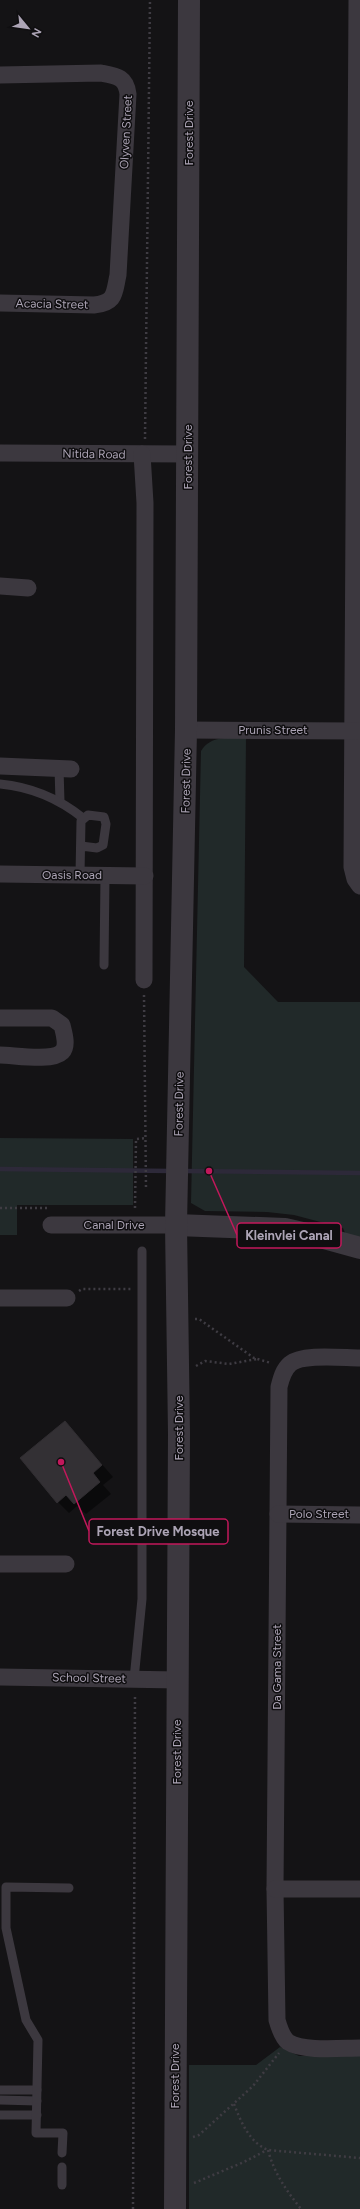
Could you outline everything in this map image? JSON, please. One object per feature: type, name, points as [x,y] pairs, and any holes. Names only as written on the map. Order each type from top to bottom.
[{"type":"street","name":"Forest Drive","points":[[175,2209],[179,1434],[176,1225],[186,730],[189,0]]},
{"type":"street","points":[[357,0],[356,730],[352,867],[355,879],[360,886]]},
{"type":"street","name":"Olyven Street","points":[[0,75],[102,73],[118,76],[127,85],[118,275],[114,296],[104,304]]},
{"type":"street","name":"Acacia Street","points":[[0,303],[104,304]]},
{"type":"street","name":"Nitida Road","points":[[0,453],[144,450],[188,454]]},
{"type":"street","points":[[144,450],[144,980]]},
{"type":"street","points":[[0,586],[28,588]]},
{"type":"street","name":"Prunis Street","points":[[186,730],[356,730]]},
{"type":"street","points":[[0,766],[65,768]]},
{"type":"street","name":"Oasis Road","points":[[0,874],[144,876]]},
{"type":"street","points":[[0,1018],[52,1018],[62,1025],[65,1043],[63,1052],[46,1058],[0,1054]]},
{"type":"street","name":"Canal Drive","points":[[51,1225],[176,1225]]},
{"type":"street","points":[[176,1225],[285,1230],[308,1234],[360,1248]]},
{"type":"street","points":[[0,1298],[67,1298]]},
{"type":"street","points":[[289,1364],[302,1359],[360,1358]]},
{"type":"street","name":"Da Gama Street","points":[[288,2042],[281,2032],[277,2020],[275,1890],[279,1386],[283,1374],[289,1364]]},
{"type":"street","name":"Polo Street","points":[[278,1514],[360,1515]]},
{"type":"street","points":[[0,1564],[66,1564]]},
{"type":"street","name":"School Street","points":[[0,1677],[178,1680]]},
{"type":"street","points":[[275,1890],[360,1889]]},
{"type":"street","points":[[288,2042],[310,2048],[360,2048]]},
{"type":"lane","points":[[60,802],[65,768]]},
{"type":"lane","points":[[0,784],[26,787],[39,791],[60,802],[83,818]]},
{"type":"lane","points":[[81,846],[97,848],[103,845],[106,824],[106,818],[101,815],[88,815],[83,818]]},
{"type":"lane","points":[[80,875],[83,818]]},
{"type":"lane","points":[[104,964],[105,875]]},
{"type":"lane","points":[[134,1679],[142,1599],[142,1251]]},
{"type":"lane","points":[[62,2153],[63,2133],[36,2133],[38,2040],[26,2020],[6,1928],[6,1887],[69,1888]]},
{"type":"lane","points":[[0,2090],[37,2090]]},
{"type":"lane","points":[[0,2100],[37,2101]]},
{"type":"lane","points":[[0,2115],[37,2115]]},
{"type":"lane","points":[[62,2167],[62,2185]]},
{"type":"path","points":[[144,450],[150,0]]},
{"type":"path","points":[[144,980],[146,1189]]},
{"type":"path","points":[[136,1208],[136,1139],[146,1138]]},
{"type":"path","points":[[67,1298],[82,1289],[142,1289]]},
{"type":"path","points":[[194,1318],[200,1319],[258,1359],[266,1362],[289,1364]]},
{"type":"path","points":[[194,1368],[204,1362],[229,1364],[258,1359]]},
{"type":"path","points":[[132,2209],[136,1720],[134,1679]]},
{"type":"path","points":[[187,2139],[199,2135],[253,2086],[288,2042]]},
{"type":"path","points":[[234,2104],[249,2136],[260,2146],[268,2150],[360,2158]]},
{"type":"path","points":[[193,2184],[268,2150]]},
{"type":"path","points":[[268,2150],[272,2164],[282,2184],[301,2209]]},
{"type":"shaded area","points":[[246,737],[244,967],[278,1002],[360,1002],[360,1239],[346,1235],[343,1228],[294,1215],[267,1212],[205,1211],[191,1203],[201,751],[210,742],[221,738]]},
{"type":"shaded area","points":[[0,1138],[133,1139],[133,1205],[17,1205],[17,1235],[0,1235]]},
{"type":"shaded area","points":[[280,2047],[299,2056],[360,2056],[360,2209],[189,2209],[189,2065],[256,2065]]},
{"type":"building","points":[[65,1421],[102,1465],[93,1473],[100,1482],[74,1504],[66,1495],[57,1503],[20,1458]]},
{"type":"waterway","points":[[0,1169],[172,1171]]},
{"type":"waterway","points":[[184,1171],[360,1173]]},
{"type":"place","name":"Kleinvlei Canal","points":[[209,1171]]},
{"type":"place","name":"Forest Drive Mosque","points":[[61,1462]]}]
